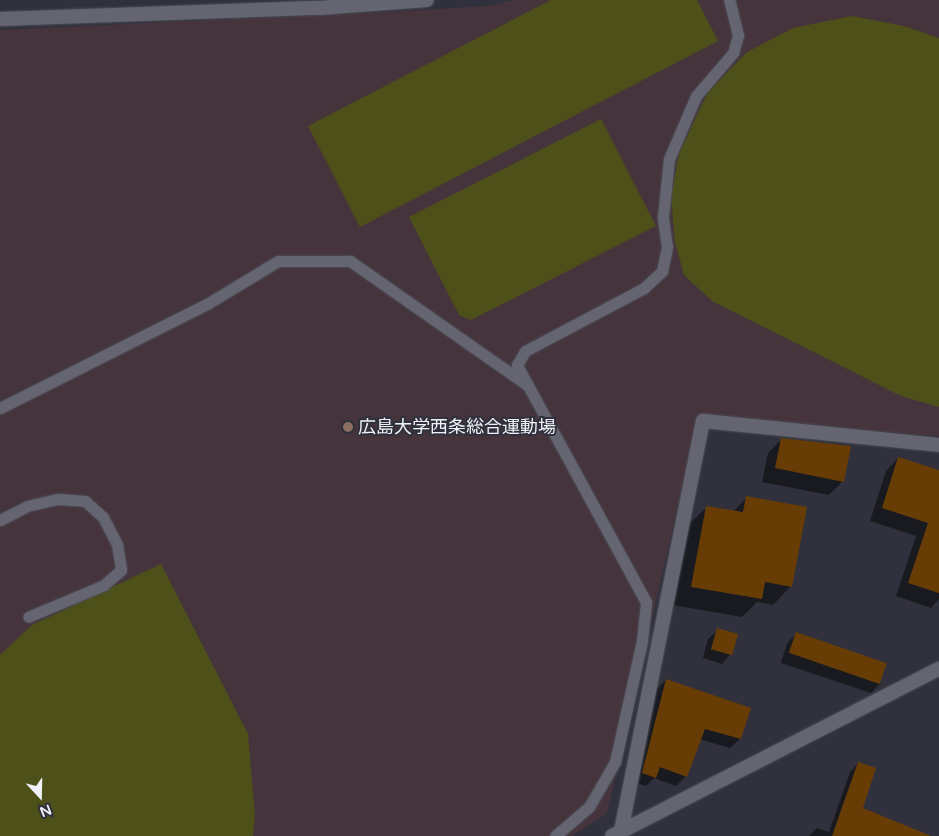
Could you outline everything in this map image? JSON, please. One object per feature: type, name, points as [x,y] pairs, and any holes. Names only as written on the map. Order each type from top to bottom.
[{"type":"street","points":[[0,19],[320,8],[427,0]]},
{"type":"street","points":[[616,834],[703,421],[939,445]]},
{"type":"street","points":[[616,834],[939,669]]},
{"type":"lane","points":[[555,836],[589,807],[615,762],[642,641],[646,602],[533,388],[518,365],[525,351],[644,288],[662,271],[667,247],[663,217],[669,159],[696,96],[733,53],[738,35],[729,0]]},
{"type":"lane","points":[[0,408],[207,304],[278,261],[350,261],[533,388]]},
{"type":"lane","points":[[0,520],[27,506],[58,498],[85,501],[103,517],[117,544],[121,570],[104,585],[28,616]]},
{"type":"shaded area","name":"広島大学西条総合運動場","points":[[513,0],[939,0],[939,436],[698,418],[607,813],[572,836],[0,836],[0,30],[387,12],[489,6]]},
{"type":"green space","points":[[551,0],[697,0],[718,41],[360,227],[308,126]]},
{"type":"green space","points":[[852,16],[904,26],[939,38],[939,407],[901,396],[712,301],[684,275],[675,242],[671,196],[679,153],[708,92],[747,52],[793,28]]},
{"type":"green space","points":[[601,119],[656,226],[471,320],[459,315],[409,217]]},
{"type":"green space","points":[[161,564],[248,734],[255,815],[253,836],[0,836],[0,655],[32,625]]},
{"type":"building","points":[[781,438],[851,446],[844,482],[775,468]]},
{"type":"building","points":[[898,457],[939,470],[939,593],[908,583],[928,523],[882,508]]},
{"type":"building","points":[[746,496],[807,507],[792,587],[765,582],[762,599],[691,587],[706,506],[743,512]]},
{"type":"building","points":[[717,628],[738,634],[732,655],[711,649]]},
{"type":"building","points":[[796,632],[887,663],[880,684],[789,653]]},
{"type":"building","points":[[666,679],[751,708],[741,739],[705,729],[687,777],[660,767],[656,778],[642,773]]},
{"type":"building","points":[[858,762],[876,768],[863,808],[931,836],[832,836]]},
{"type":"place","name":"広島大学西条総合運動場","points":[[348,427]]}]
